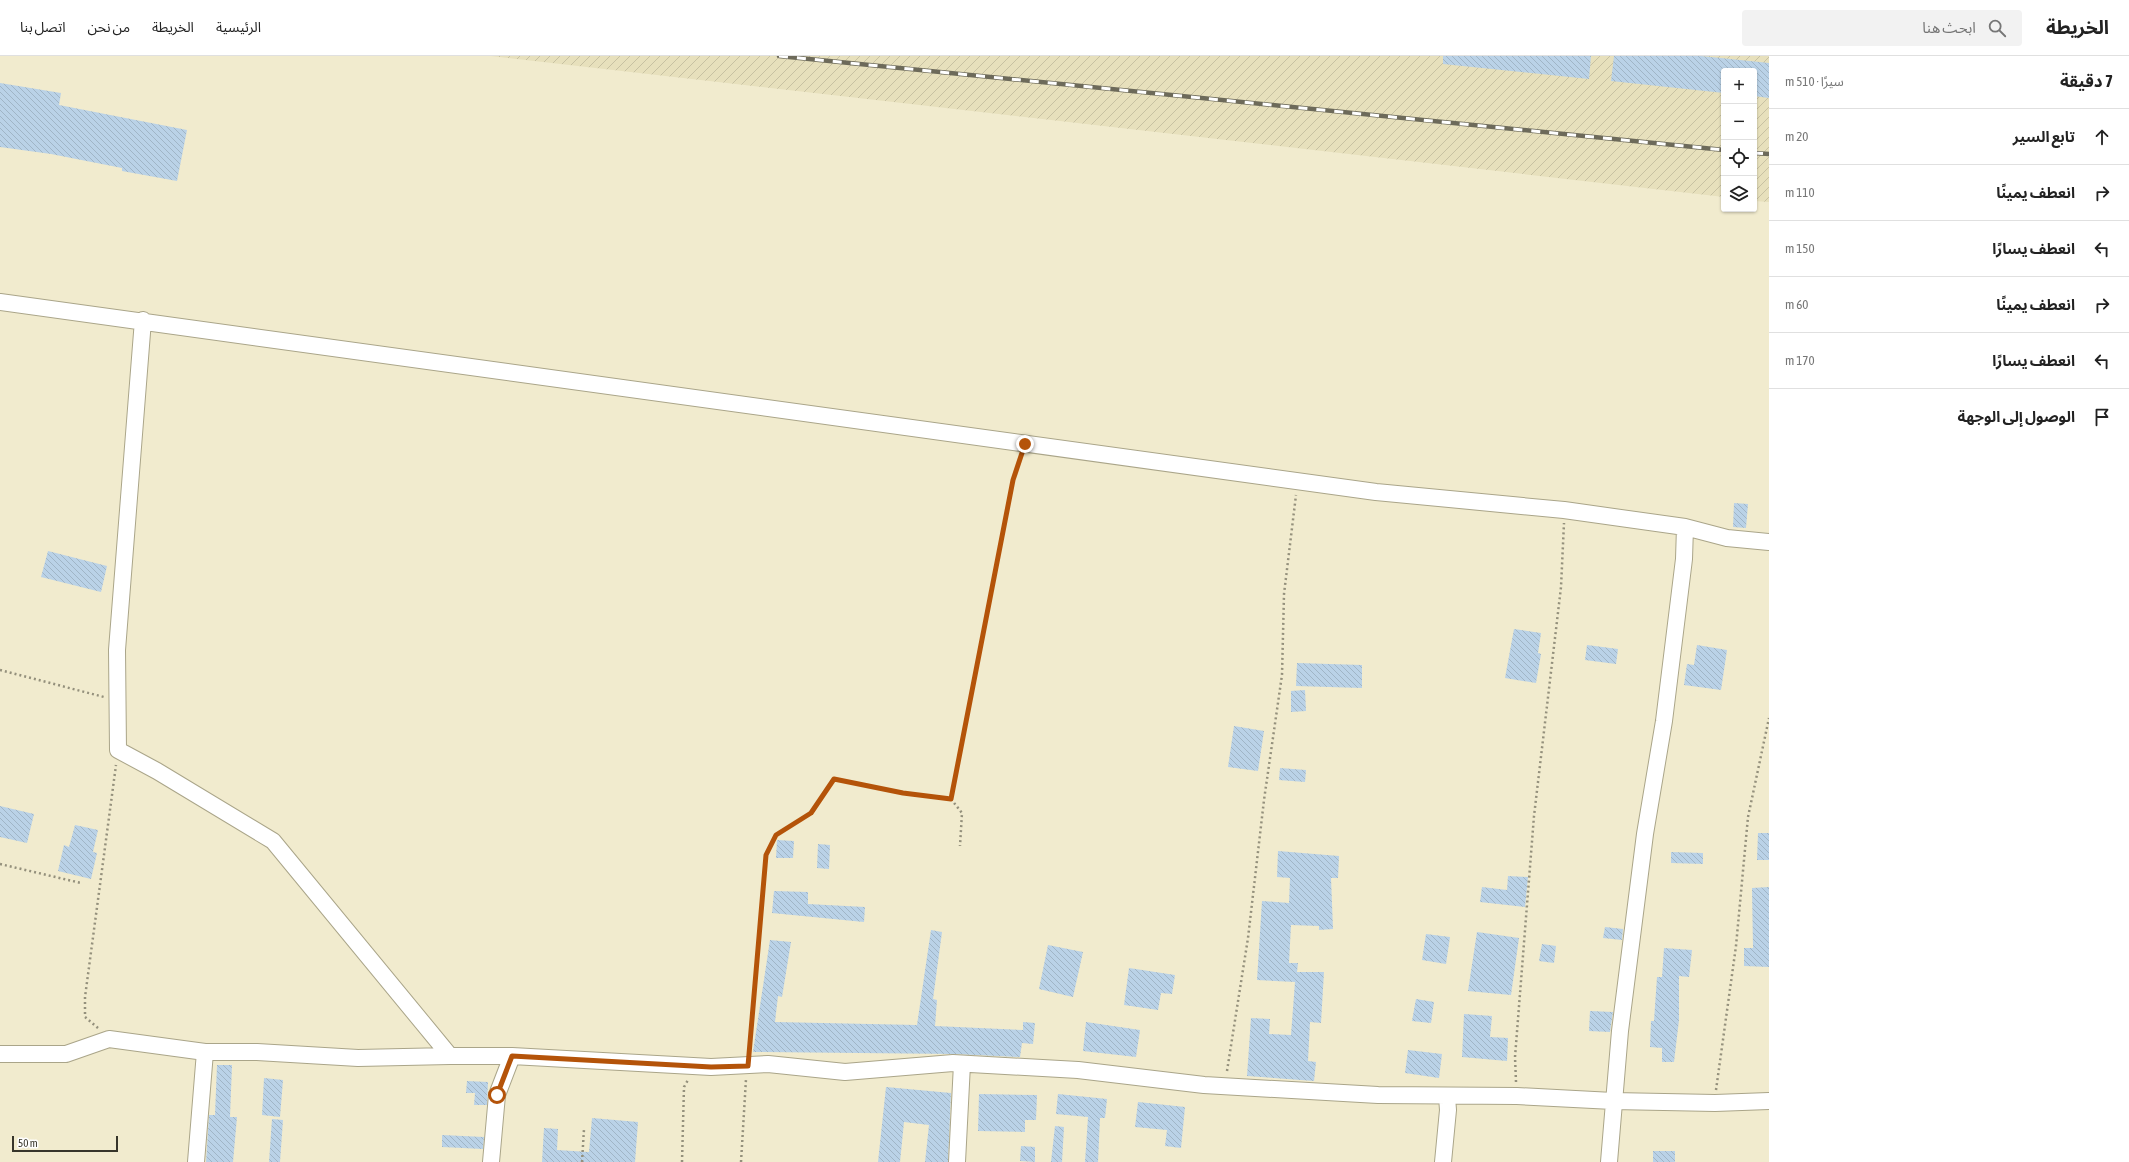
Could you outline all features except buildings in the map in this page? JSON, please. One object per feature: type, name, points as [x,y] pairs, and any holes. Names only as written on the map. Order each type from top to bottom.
[{"type":"street","points":[[0,302],[143,320],[1376,492],[1564,510],[1685,527],[1727,538],[1769,542]]},
{"type":"street","points":[[143,320],[117,650],[118,750],[157,771],[273,841],[450,1056]]},
{"type":"street","points":[[1608,1162],[1613,1101],[1645,834],[1664,721],[1684,559],[1685,527]]},
{"type":"street","points":[[0,1054],[66,1054],[110,1039],[205,1052],[257,1052],[358,1058],[512,1056],[697,1067],[768,1064],[845,1072],[962,1064],[1078,1070],[1204,1085],[1378,1096],[1517,1096],[1613,1101],[1715,1103],[1769,1101]]},
{"type":"street","points":[[196,1162],[205,1052]]},
{"type":"street","points":[[491,1162],[497,1095],[512,1056]]},
{"type":"street","points":[[957,1162],[962,1064]]},
{"type":"street","points":[[1444,1162],[1448,1110],[1447,1097]]},
{"type":"path","points":[[951,799],[1011,488],[1025,444]]},
{"type":"path","points":[[1225,1086],[1248,938],[1264,800],[1282,674],[1284,594],[1298,481]]},
{"type":"path","points":[[1517,1096],[1515,1057],[1534,816],[1561,587],[1564,510]]},
{"type":"path","points":[[0,670],[117,700]]},
{"type":"path","points":[[1715,1103],[1736,946],[1748,818],[1769,718]]},
{"type":"path","points":[[110,1039],[85,1017],[85,997],[118,750]]},
{"type":"path","points":[[741,1162],[742,1124],[766,855],[776,835],[811,813],[834,779],[903,793],[951,799],[962,813],[960,846]]},
{"type":"path","points":[[0,864],[81,883]]},
{"type":"path","points":[[682,1162],[684,1086],[697,1067]]},
{"type":"path","points":[[582,1162],[584,1129]]},
{"type":"shaded area","points":[[491,56],[1769,56],[1769,202],[1757,201],[1757,68],[1721,68],[1721,197]]},
{"type":"railway","points":[[779,56],[1721,150]]},
{"type":"railway","points":[[1757,153],[1769,154]]},
{"type":"route","points":[[497,1095],[512,1056],[711,1067],[748,1066],[755,965],[766,855],[776,835],[811,813],[834,779],[903,793],[951,799],[1013,480],[1025,444]]}]
